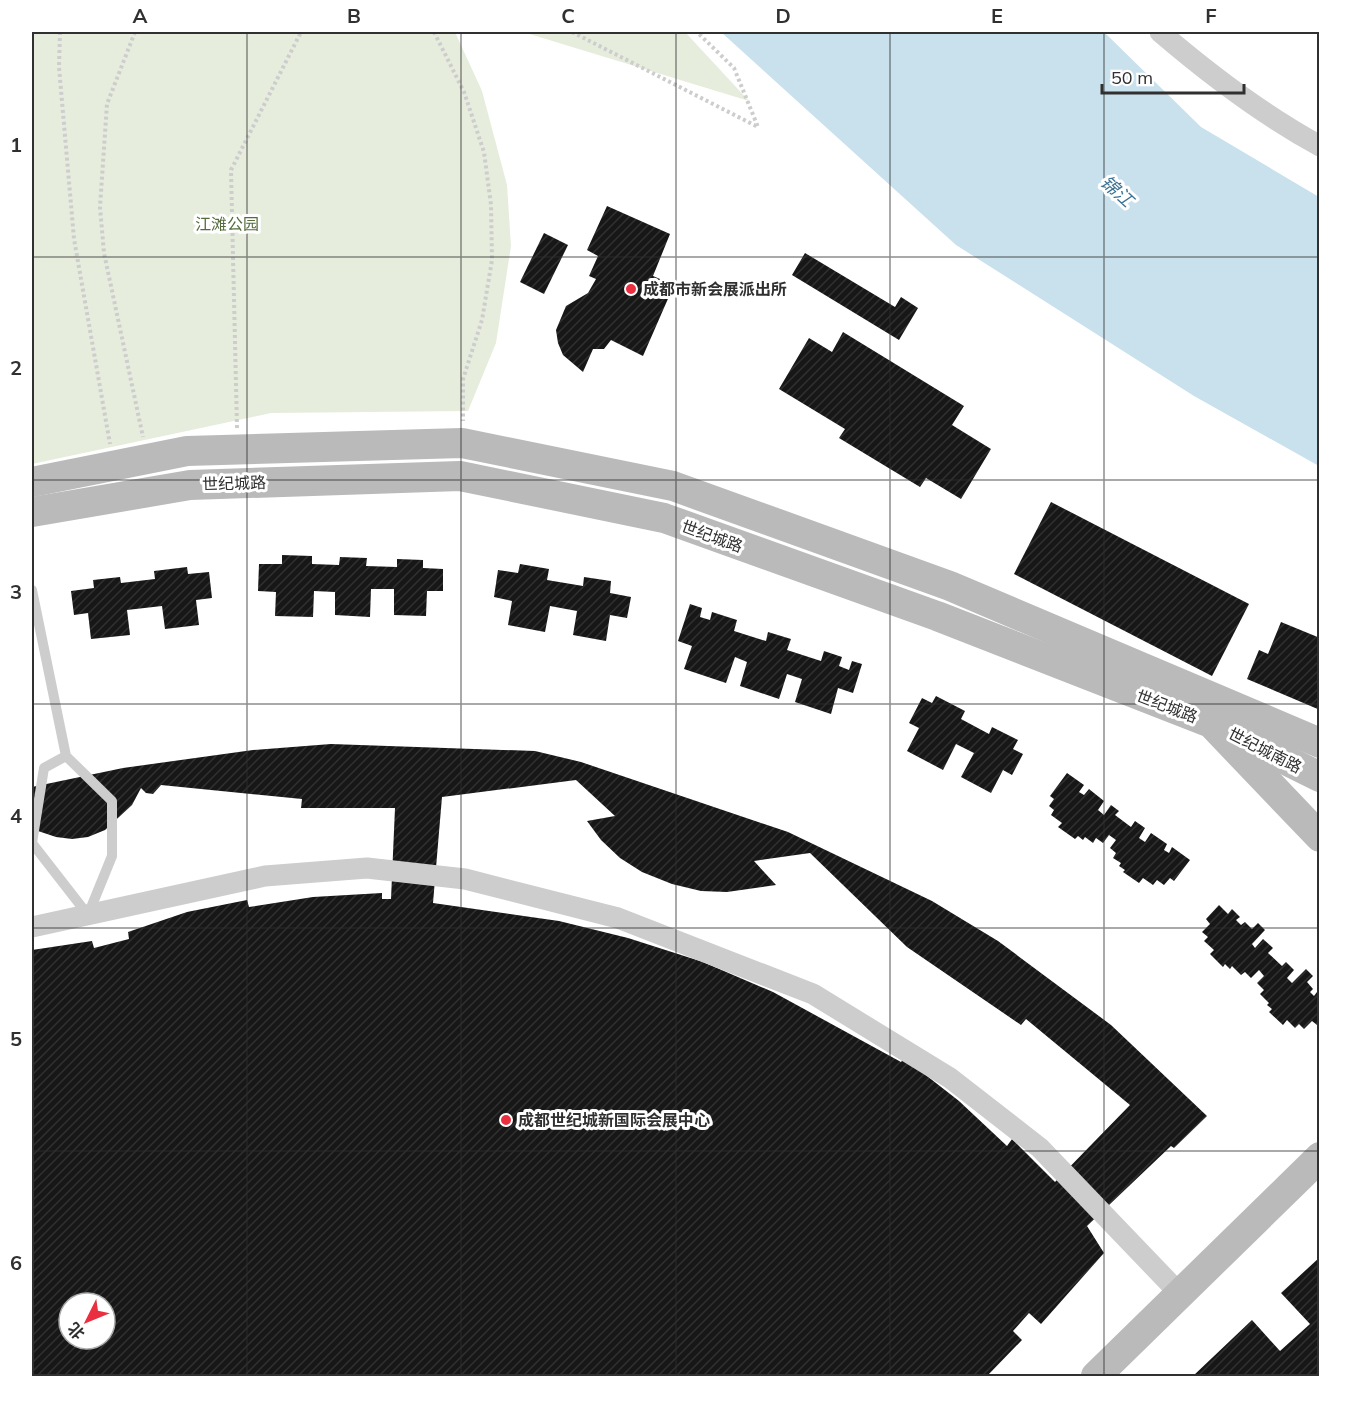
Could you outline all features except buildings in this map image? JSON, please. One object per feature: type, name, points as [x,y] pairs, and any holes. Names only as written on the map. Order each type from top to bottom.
[{"type":"main road","name":"世纪城路","points":[[32,482],[186,451],[462,443],[673,486],[950,585],[1315,747]]},
{"type":"main road","name":"世纪城路","points":[[32,512],[190,484],[460,476],[664,518],[937,616],[1211,723],[1320,837]]},
{"type":"main road","name":"世纪城南路","points":[[1211,723],[1320,777]]},
{"type":"main road","points":[[1096,1377],[1320,1157]]},
{"type":"street","points":[[1160,32],[1187,55],[1282,124],[1320,146]]},
{"type":"street","points":[[32,927],[265,876],[367,868],[465,879],[618,918],[813,994],[950,1078],[1040,1148],[1179,1294]]},
{"type":"lane","points":[[32,590],[66,756],[112,801],[112,856],[88,915],[32,843],[44,768],[66,756]]},
{"type":"path","points":[[60,32],[58,67],[74,240],[111,448]]},
{"type":"path","points":[[135,32],[107,104],[100,207],[104,254],[144,440]]},
{"type":"path","points":[[237,450],[231,170],[301,32]]},
{"type":"path","points":[[434,32],[464,92],[484,152],[491,205],[492,260],[482,320],[463,379],[462,443]]},
{"type":"path","points":[[572,32],[758,127],[734,68],[697,32]]},
{"type":"green space","name":"江滩公园","points":[[32,32],[455,32],[482,91],[507,185],[511,246],[496,343],[468,411],[271,413],[32,464]]},
{"type":"green space","points":[[523,32],[685,32],[749,101]]},
{"type":"water","name":"锦江","points":[[721,32],[1104,32],[1201,127],[1319,197],[1319,466],[1194,396],[956,245]]},
{"type":"place","name":"成都市新会展派出所","points":[[631,289]]},
{"type":"place","name":"成都世纪城新国际会展中心","points":[[506,1120]]}]
